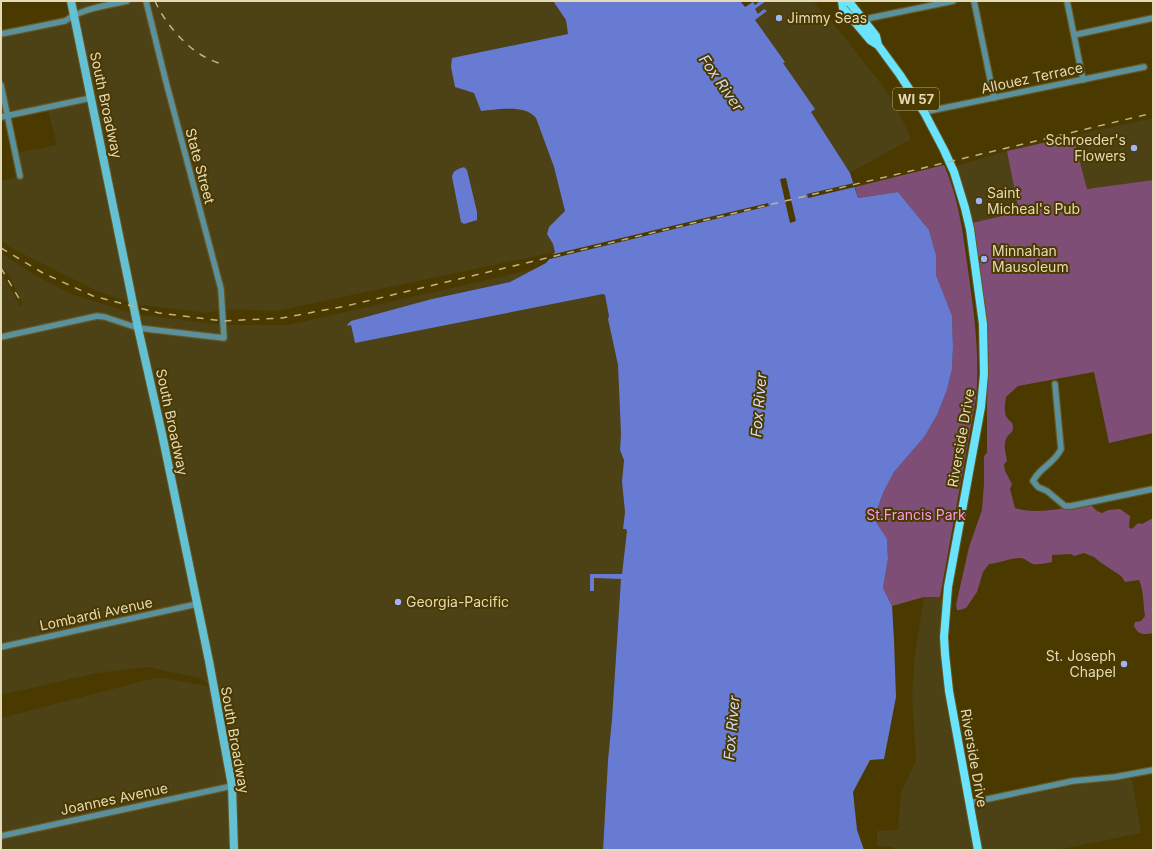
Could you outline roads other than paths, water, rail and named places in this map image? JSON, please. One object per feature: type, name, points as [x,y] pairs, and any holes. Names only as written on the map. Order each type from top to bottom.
[{"type":"main road","name":"WI 57","points":[[842,1],[843,8],[876,36],[878,45],[924,112]]},
{"type":"main road","name":"WI 57","points":[[846,1],[850,3],[862,24]]},
{"type":"main road","name":"Riverside Drive","points":[[924,112],[954,172],[965,208],[970,229],[983,324],[984,357],[981,407],[948,587],[944,620],[947,676],[978,850]]},
{"type":"street","name":"South Broadway","points":[[71,1],[138,328],[162,434],[197,604],[232,786],[234,850]]},
{"type":"street","points":[[1,34],[65,21],[84,11],[127,1]]},
{"type":"street","name":"State Street","points":[[138,328],[224,338],[221,289],[166,85],[146,1]]},
{"type":"street","points":[[862,24],[870,18],[953,1]]},
{"type":"street","points":[[974,1],[994,98]]},
{"type":"street","points":[[1067,1],[1083,80]]},
{"type":"street","points":[[1074,35],[1153,18]]},
{"type":"street","name":"Allouez Terrace","points":[[924,112],[1144,67]]},
{"type":"street","points":[[1,85],[20,176]]},
{"type":"street","points":[[1,117],[91,98]]},
{"type":"street","points":[[1,337],[97,316],[105,317],[138,328]]},
{"type":"street","points":[[1055,384],[1061,449],[1056,458],[1036,476],[1033,481],[1034,484],[1047,491],[1065,506],[1153,489]]},
{"type":"street","name":"Lombardi Avenue","points":[[1,647],[197,604]]},
{"type":"street","points":[[969,803],[1073,781],[1115,777],[1153,770]]},
{"type":"street","name":"Joannes Avenue","points":[[1,836],[232,786]]},
{"type":"water","name":"Fox River","points":[[553,1],[740,1],[745,7],[753,2],[755,5],[760,1],[766,1],[755,9],[758,14],[764,9],[767,11],[755,20],[785,62],[783,63],[815,109],[811,112],[850,173],[858,198],[898,192],[929,230],[936,255],[936,275],[952,316],[952,369],[947,390],[937,415],[925,436],[894,472],[883,493],[874,519],[887,539],[888,559],[883,588],[892,606],[896,697],[884,759],[870,760],[853,792],[857,830],[864,850],[603,850],[621,579],[594,578],[594,591],[590,591],[590,574],[622,574],[627,531],[626,529],[623,529],[625,512],[622,482],[624,460],[620,450],[621,434],[618,365],[608,319],[609,316],[605,295],[603,294],[355,343],[351,325],[347,326],[351,321],[432,299],[510,282],[546,263],[555,252],[553,244],[547,234],[549,227],[565,211],[554,167],[536,118],[525,111],[518,109],[481,111],[474,93],[455,87],[451,67],[452,58],[568,34],[566,20]]},
{"type":"water","points":[[464,167],[467,170],[477,212],[477,220],[464,224],[461,222],[452,177],[455,171]]},
{"type":"railway","points":[[155,1],[164,18],[184,42],[199,54],[224,65]]},
{"type":"railway","points":[[1,248],[43,273],[93,296],[159,313],[223,321],[282,318],[346,306],[1153,113]]},
{"type":"railway","points":[[1,268],[20,300]]},
{"type":"place","name":"Jimmy Seas","points":[[779,18]]},
{"type":"place","name":"Schroeder's Flowers","points":[[1134,148]]},
{"type":"place","name":"Saint Micheal's Pub","points":[[979,201]]},
{"type":"place","name":"Minnahan Mausoleum","points":[[984,259]]},
{"type":"place","name":"Georgia-Pacific","points":[[398,602]]},
{"type":"place","name":"St. Joseph Chapel","points":[[1124,664]]},
{"type":"park label","name":"St.Francis Park","points":[[916,515]]}]
